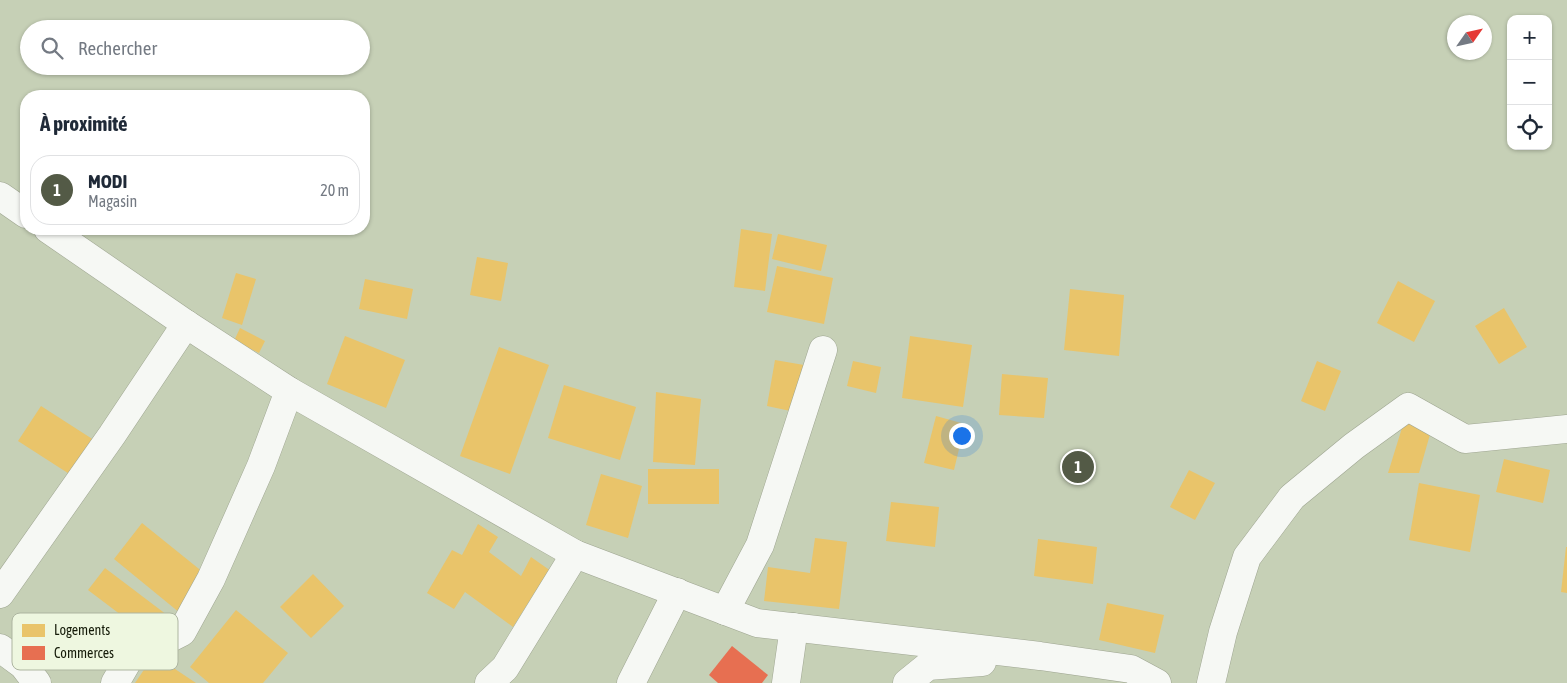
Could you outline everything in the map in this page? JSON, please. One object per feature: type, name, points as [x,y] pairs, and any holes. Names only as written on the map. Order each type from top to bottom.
[{"type":"street","points":[[0,196],[20,210]]},
{"type":"street","points":[[57,235],[186,324],[289,391],[575,554],[757,623],[1040,656],[1131,669],[1157,683]]},
{"type":"street","points":[[0,594],[112,435],[186,324]]},
{"type":"street","points":[[725,611],[760,545],[823,350]]},
{"type":"street","points":[[178,634],[182,632],[211,579],[261,466],[289,391]]},
{"type":"street","points":[[1211,683],[1223,632],[1247,557],[1292,497],[1354,446],[1408,408],[1465,439],[1567,429]]},
{"type":"street","points":[[489,683],[505,668],[575,554]]},
{"type":"street","points":[[631,683],[677,592]]},
{"type":"street","points":[[786,683],[794,627]]},
{"type":"street","points":[[0,648],[12,657]]},
{"type":"street","points":[[907,683],[928,666],[1040,656]]},
{"type":"street","points":[[27,670],[37,683]]},
{"type":"street","points":[[115,683],[123,670]]},
{"type":"building: Logements","points":[[741,229],[772,234],[765,291],[734,287]]},
{"type":"building: Logements","points":[[778,234],[827,245],[821,271],[772,259]]},
{"type":"building: Logements","points":[[477,257],[508,263],[501,301],[470,295]]},
{"type":"building: Logements","points":[[777,266],[833,278],[824,324],[767,312]]},
{"type":"building: Logements","points":[[236,273],[256,279],[242,325],[222,318]]},
{"type":"building: Logements","points":[[365,279],[413,289],[407,319],[359,309]]},
{"type":"building: Logements","points":[[1398,281],[1435,301],[1414,342],[1377,323]]},
{"type":"building: Logements","points":[[1070,289],[1124,295],[1119,356],[1064,350]]},
{"type":"building: Logements","points":[[1504,308],[1527,347],[1499,364],[1475,326]]},
{"type":"building: Logements","points":[[240,328],[265,341],[259,353],[234,341]]},
{"type":"building: Logements","points":[[345,336],[405,360],[386,408],[327,384]]},
{"type":"building: Logements","points":[[910,336],[972,345],[963,407],[902,398]]},
{"type":"building: Logements","points":[[499,347],[549,365],[510,474],[460,456]]},
{"type":"building: Logements","points":[[775,360],[804,365],[795,412],[767,406]]},
{"type":"building: Logements","points":[[853,361],[881,367],[876,393],[847,386]]},
{"type":"building: Logements","points":[[1317,361],[1341,371],[1325,411],[1301,401]]},
{"type":"building: Logements","points":[[1002,374],[1048,378],[1044,418],[999,415]]},
{"type":"building: Logements","points":[[564,385],[636,407],[620,460],[548,438]]},
{"type":"building: Logements","points":[[656,392],[701,399],[695,465],[653,462]]},
{"type":"building: Logements","points":[[41,406],[97,442],[74,477],[18,441]]},
{"type":"building: Logements","points":[[1406,415],[1433,424],[1419,473],[1388,473]]},
{"type":"building: Logements","points":[[936,416],[965,424],[954,470],[924,463]]},
{"type":"building: Logements","points":[[1504,459],[1550,470],[1543,503],[1496,492]]},
{"type":"building: Logements","points":[[648,469],[719,469],[719,504],[648,504]]},
{"type":"building: Logements","points":[[1189,470],[1215,483],[1195,520],[1170,507]]},
{"type":"building: Logements","points":[[601,474],[642,486],[628,538],[586,525]]},
{"type":"building: Logements","points":[[1419,483],[1480,495],[1470,552],[1409,540]]},
{"type":"building: Logements","points":[[891,502],[939,507],[935,547],[886,541]]},
{"type":"building: Logements","points":[[142,523],[209,577],[180,613],[114,559]]},
{"type":"building: Logements","points":[[478,524],[498,537],[489,552],[521,576],[531,557],[558,576],[543,600],[535,592],[513,627],[465,592],[454,609],[427,593],[452,550],[462,555]]},
{"type":"building: Logements","points":[[815,538],[847,542],[839,609],[764,601],[768,567],[810,573]]},
{"type":"building: Logements","points":[[1038,539],[1097,547],[1093,584],[1034,576]]},
{"type":"building: Logements","points":[[1567,547],[1567,593],[1561,592]]},
{"type":"building: Logements","points":[[105,568],[164,613],[118,613],[88,590]]},
{"type":"building: Logements","points":[[313,574],[344,606],[311,638],[280,607]]},
{"type":"building: Logements","points":[[1107,603],[1164,615],[1155,653],[1099,640]]},
{"type":"building: Logements","points":[[236,610],[288,653],[263,683],[209,683],[190,667]]},
{"type":"building: Logements","points":[[144,670],[176,670],[196,683],[135,683]]},
{"type":"building: Commerces","points":[[732,646],[768,675],[762,683],[718,683],[709,675]]},
{"type":"place","name":"MODI","points":[[1078,467]]}]
